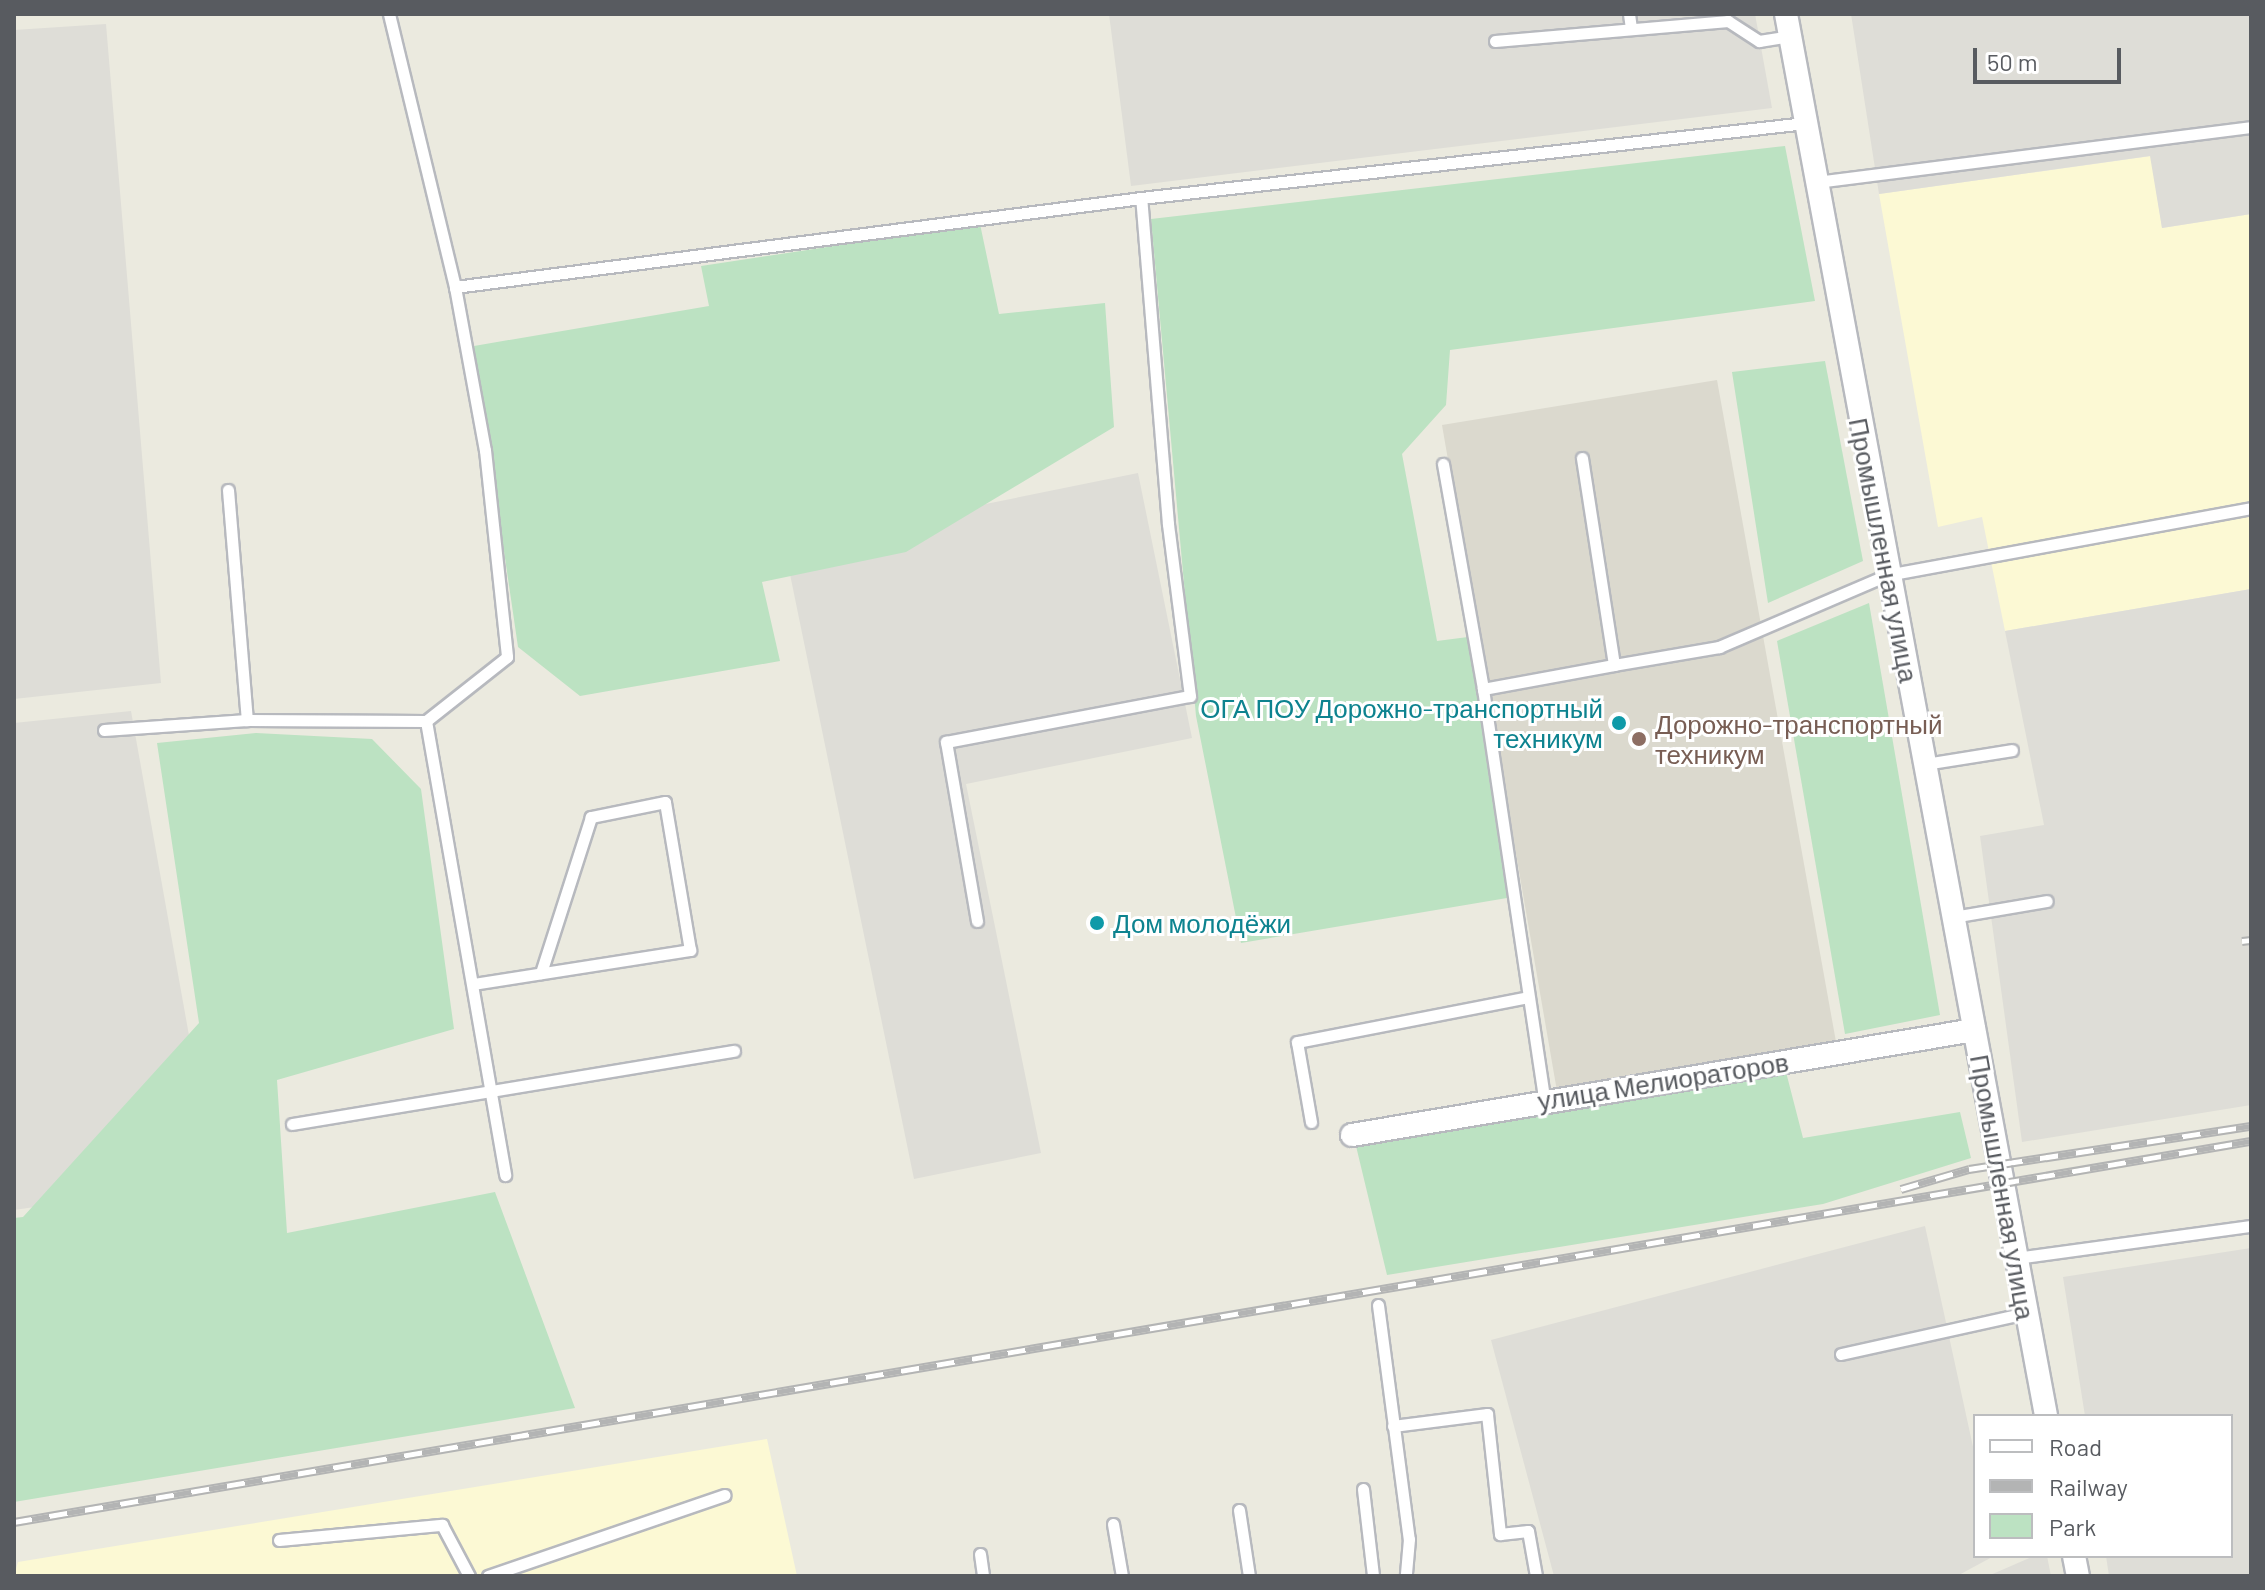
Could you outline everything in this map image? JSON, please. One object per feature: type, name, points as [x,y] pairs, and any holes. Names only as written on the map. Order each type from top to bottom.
[{"type":"street","name":"Промышленная улица","points":[[1788,25],[1887,575],[2046,1414]]},
{"type":"street","name":"улица Мелиораторов","points":[[1352,1135],[1544,1099],[1974,1030]]},
{"type":"lane","points":[[104,730],[247,720],[426,721],[507,657],[485,450],[455,287],[389,14]]},
{"type":"lane","points":[[1629,14],[1631,29]]},
{"type":"lane","points":[[1495,41],[1728,21],[1759,41],[1788,25]]},
{"type":"lane","points":[[455,287],[1141,198],[1805,123]]},
{"type":"lane","points":[[1816,182],[2251,127]]},
{"type":"lane","points":[[977,921],[946,742],[1190,696],[1168,524],[1141,198]]},
{"type":"lane","points":[[1582,458],[1614,665]]},
{"type":"lane","points":[[1443,464],[1483,689],[1544,1099]]},
{"type":"lane","points":[[228,490],[247,720]]},
{"type":"lane","points":[[1483,689],[1719,647],[1887,575],[2251,508]]},
{"type":"lane","points":[[426,721],[505,1175]]},
{"type":"lane","points":[[1925,764],[2012,750]]},
{"type":"lane","points":[[473,984],[690,950],[665,802],[591,817],[541,973]]},
{"type":"lane","points":[[1952,917],[2047,901]]},
{"type":"lane","points":[[1311,1122],[1297,1042],[1528,997]]},
{"type":"lane","points":[[292,1124],[734,1051]]},
{"type":"lane","points":[[2016,1258],[2251,1226]]},
{"type":"lane","points":[[1378,1305],[1409,1539],[1406,1576]]},
{"type":"lane","points":[[1841,1354],[2026,1313]]},
{"type":"lane","points":[[1393,1426],[1487,1414],[1500,1534],[1528,1531],[1536,1576]]},
{"type":"lane","points":[[1363,1489],[1373,1576]]},
{"type":"lane","points":[[488,1576],[725,1495]]},
{"type":"lane","points":[[1239,1510],[1249,1576]]},
{"type":"lane","points":[[1113,1524],[1122,1576]]},
{"type":"lane","points":[[279,1540],[442,1525],[469,1576]]},
{"type":"lane","points":[[980,1554],[983,1576]]},
{"type":"shaded area","points":[[1109,14],[1755,14],[1772,108],[1131,186]]},
{"type":"shaded area","points":[[1851,14],[2251,14],[2251,214],[2162,228],[2150,156],[1879,194]]},
{"type":"shaded area","points":[[106,24],[161,683],[14,699],[14,30]]},
{"type":"shaded area","points":[[2151,156],[2162,228],[2251,214],[2251,589],[2005,631],[1982,517],[1938,527],[1879,194]]},
{"type":"shaded area","name":"Дорожно-транспортный техникум","points":[[1717,380],[1838,1053],[1558,1097],[1442,425]]},
{"type":"shaded area","points":[[1138,473],[1192,738],[966,784],[1041,1153],[914,1179],[784,545]]},
{"type":"shaded area","points":[[2251,589],[2251,1105],[2022,1142],[1980,836],[2044,825],[2005,631]]},
{"type":"shaded area","points":[[131,711],[215,1181],[14,1210],[14,723]]},
{"type":"shaded area","points":[[1925,1226],[1973,1447],[1973,1558],[1990,1558],[1957,1576],[1554,1576],[1491,1340]]},
{"type":"shaded area","points":[[2251,1248],[2251,1576],[2109,1576],[2106,1558],[2233,1558],[2233,1414],[2085,1414],[2063,1277]]},
{"type":"shaded area","points":[[767,1439],[797,1576],[14,1576],[18,1562]]},
{"type":"shaded area","points":[[2029,1558],[2047,1558],[2051,1576],[1988,1576]]},
{"type":"green space","points":[[1785,146],[1815,301],[1450,350],[1446,405],[1402,454],[1437,641],[1468,637],[1507,898],[1241,943],[1196,716],[1151,219]]},
{"type":"green space","points":[[980,224],[999,314],[1105,303],[1114,427],[906,552],[762,582],[780,661],[580,696],[518,647],[474,346],[709,306],[701,266]]},
{"type":"green space","points":[[1825,361],[1863,561],[1768,603],[1732,372]]},
{"type":"green space","points":[[1869,603],[1940,1015],[1845,1034],[1777,641]]},
{"type":"green space","points":[[256,733],[372,739],[421,789],[454,1029],[277,1080],[287,1233],[495,1192],[575,1408],[14,1502],[14,1218],[23,1217],[199,1023],[157,743]]},
{"type":"green space","points":[[1786,1072],[1803,1138],[1960,1112],[1971,1158],[1823,1204],[1387,1275],[1356,1146]]},
{"type":"railway","points":[[2242,941],[2251,940]]},
{"type":"railway","points":[[1901,1189],[1969,1169],[2251,1126]]},
{"type":"railway","points":[[14,1522],[2251,1141]]},
{"type":"place","name":"ОГА ПОУ Дорожно-транспортный техникум","points":[[1619,723]]},
{"type":"place","name":"Дорожно-транспортный техникум","points":[[1639,739]]},
{"type":"place","name":"Дом молодёжи","points":[[1097,923]]}]
